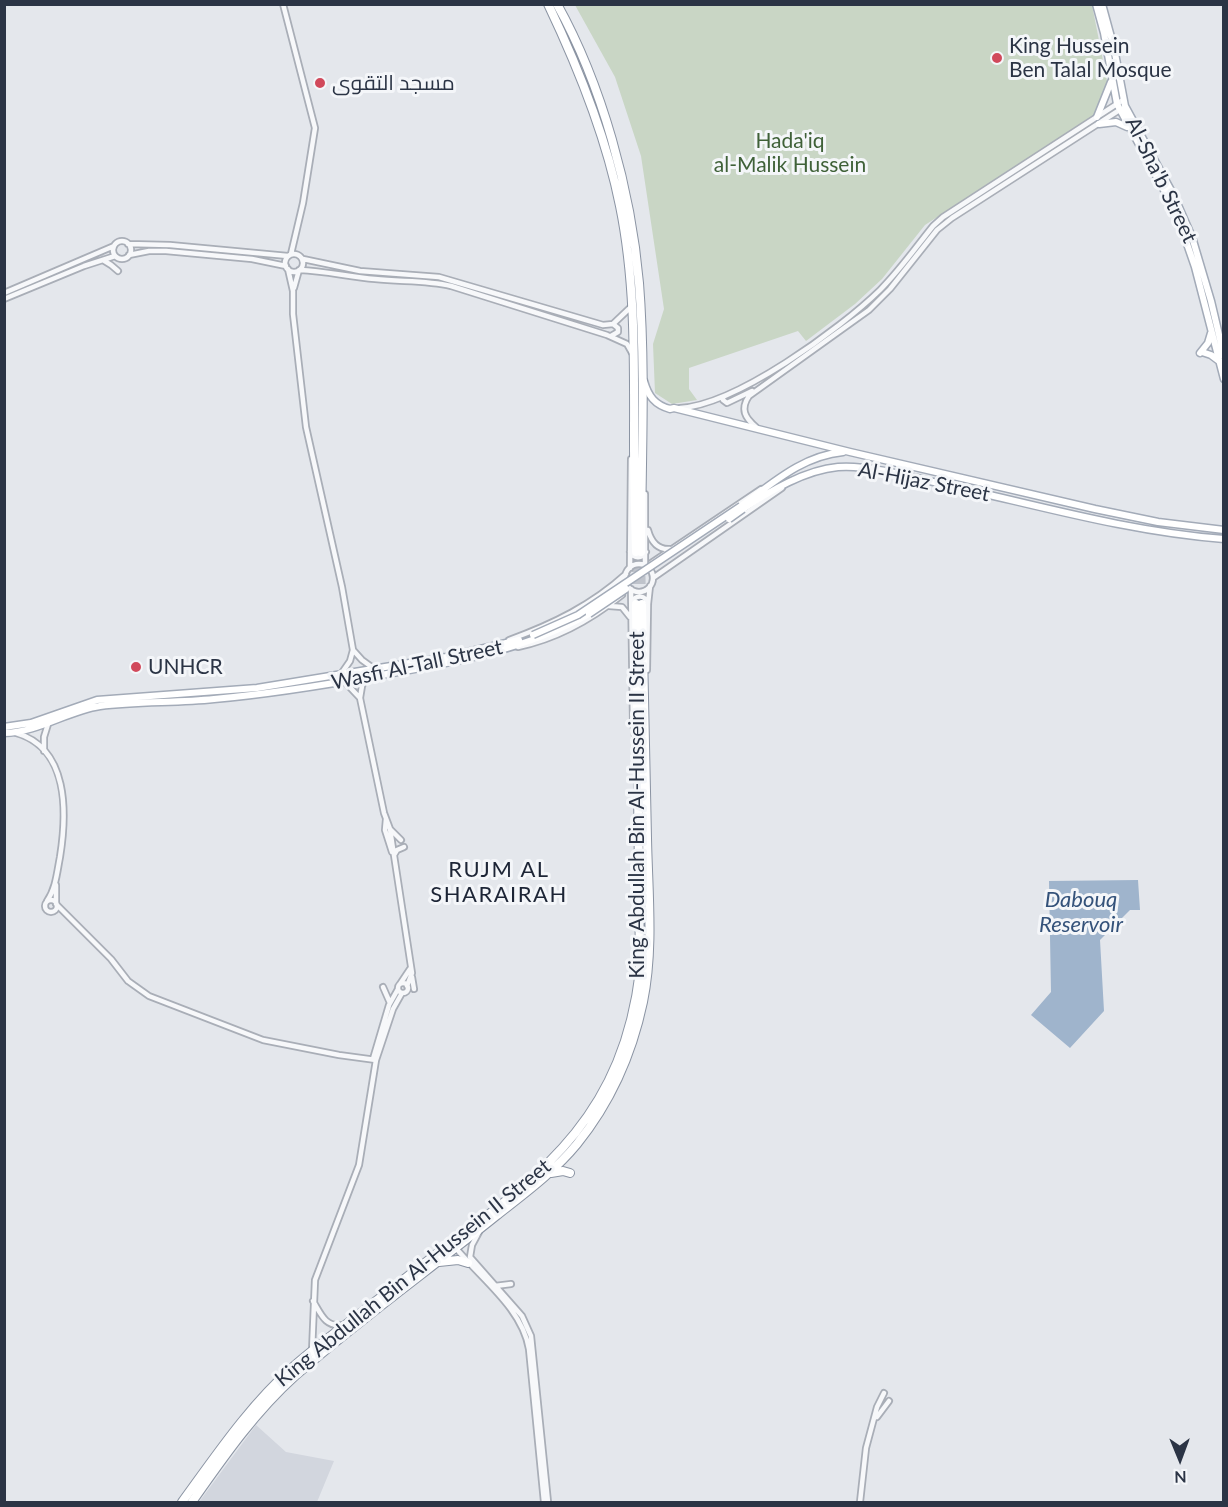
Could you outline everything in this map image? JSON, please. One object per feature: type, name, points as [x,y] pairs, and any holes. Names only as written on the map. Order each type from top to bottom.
[{"type":"highway","points":[[548,4],[573,58],[605,148],[623,226],[632,306],[638,444],[638,552]]},
{"type":"highway","points":[[557,4],[586,69],[618,162],[629,213],[638,274],[642,366],[638,444]]},
{"type":"highway","name":"King Abdullah Bin Al-Hussein II Street","points":[[192,1503],[236,1441],[281,1390],[321,1354],[437,1263],[454,1245],[480,1229],[549,1173],[578,1144],[606,1102],[629,1052],[646,981],[648,919],[639,604]]},
{"type":"highway","name":"King Abdullah Bin Al-Hussein II Street","points":[[182,1503],[217,1451],[276,1382],[345,1325],[454,1245],[507,1200],[557,1155],[587,1118],[606,1087],[619,1059],[636,1005],[640,971],[639,604]]},
{"type":"highway","points":[[549,1173],[561,1171],[570,1173]]},
{"type":"highway","points":[[437,1263],[458,1260],[468,1263]]},
{"type":"main road","name":"Al-Sha'b Street","points":[[1096,4],[1104,33],[1112,82],[1128,127],[1176,212],[1192,256],[1211,330],[1221,358]]},
{"type":"main road","name":"Al-Sha'b Street","points":[[1102,4],[1114,48],[1121,105],[1174,196],[1192,237],[1211,301],[1224,379]]},
{"type":"main road","points":[[1112,82],[1098,121],[1116,122],[1128,127]]},
{"type":"main road","points":[[1211,330],[1208,343],[1201,352],[1221,358]]},
{"type":"main road","name":"Al-Hijaz Street","points":[[642,366],[645,385],[650,396],[667,408],[1134,517],[1224,529]]},
{"type":"main road","name":"Al-Hijaz Street","points":[[772,484],[806,462],[829,454],[850,452]]},
{"type":"main road","name":"Al-Hijaz Street","points":[[790,483],[822,470],[842,466],[859,467],[1127,526],[1224,540]]},
{"type":"main road","name":"Wasfi Al-Tall Street","points":[[742,507],[790,483]]},
{"type":"main road","name":"Wasfi Al-Tall Street","points":[[4,733],[48,724],[71,714],[100,706],[229,694],[342,678],[367,677],[460,661],[532,637],[578,615],[742,507],[772,484]]},
{"type":"main road","name":"Wasfi Al-Tall Street","points":[[342,678],[374,669],[491,650]]},
{"type":"main road","name":"Wasfi Al-Tall Street","points":[[4,727],[31,723],[97,700],[218,695]]},
{"type":"street","points":[[283,4],[315,128],[307,181],[287,268],[293,291],[293,314],[302,401],[353,650],[342,678],[360,698]]},
{"type":"street","points":[[723,397],[727,403],[755,391],[787,370],[878,302],[941,226],[1121,105]]},
{"type":"street","points":[[674,408],[699,406],[723,397],[783,364],[870,299],[943,217],[1098,121]]},
{"type":"street","points":[[4,294],[121,242],[297,254],[303,259],[360,271],[439,277],[603,325],[613,324],[632,306]]},
{"type":"street","points":[[128,244],[129,255]]},
{"type":"street","points":[[114,246],[115,256]]},
{"type":"street","points":[[4,300],[103,260],[115,256],[123,258],[149,250],[252,259],[295,272],[320,270],[356,277],[439,283],[612,336],[627,344],[634,359]]},
{"type":"street","points":[[293,291],[303,259]]},
{"type":"street","points":[[103,260],[118,271]]},
{"type":"street","points":[[612,336],[618,332],[618,328],[613,324]]},
{"type":"street","points":[[783,364],[787,370]]},
{"type":"street","points":[[755,391],[746,401],[744,411],[748,421],[761,430]]},
{"type":"street","points":[[491,650],[579,609],[605,592],[626,574],[638,552],[646,525],[644,461],[638,444]]},
{"type":"street","name":"Al-Hijaz Street","points":[[653,578],[790,483]]},
{"type":"street","name":"Al-Hijaz Street","points":[[646,566],[751,495],[772,484]]},
{"type":"street","points":[[646,525],[655,544],[662,549],[670,549]]},
{"type":"street","points":[[631,623],[653,578],[638,552]]},
{"type":"street","points":[[657,558],[659,567],[663,569],[669,567]]},
{"type":"street","points":[[630,568],[637,565],[646,566]]},
{"type":"street","points":[[626,574],[626,582],[639,604]]},
{"type":"street","points":[[631,589],[640,592],[650,586]]},
{"type":"street","points":[[491,650],[545,640],[574,628],[631,589]]},
{"type":"street","points":[[605,592],[615,592],[614,602]]},
{"type":"street","points":[[609,606],[618,605],[624,608],[629,613],[631,623],[633,723],[638,752]]},
{"type":"street","points":[[353,650],[374,669]]},
{"type":"street","points":[[367,677],[362,686],[360,698],[390,829],[414,989]]},
{"type":"street","points":[[44,751],[44,737],[48,724]]},
{"type":"street","points":[[15,732],[29,737],[44,751],[59,776],[64,800],[64,829],[56,882],[57,909],[53,912]]},
{"type":"street","points":[[386,819],[386,830],[393,856]]},
{"type":"street","points":[[390,829],[401,840]]},
{"type":"street","points":[[393,856],[397,850],[404,847]]},
{"type":"street","points":[[56,882],[44,906],[45,910],[68,915]]},
{"type":"street","points":[[47,901],[52,900],[56,903],[111,959],[128,981],[149,996],[263,1040],[375,1059]]},
{"type":"street","points":[[400,989],[407,990],[411,971]]},
{"type":"street","points":[[312,1351],[315,1280],[359,1165],[375,1059],[390,1003],[411,971]]},
{"type":"street","points":[[375,1059],[400,989],[407,986]]},
{"type":"street","points":[[383,987],[390,1003]]},
{"type":"street","points":[[480,1229],[472,1245],[470,1257],[522,1316],[531,1336],[548,1503]]},
{"type":"street","points":[[454,1245],[516,1316],[525,1331],[529,1349],[544,1503]]},
{"type":"street","points":[[495,1286],[511,1284]]},
{"type":"street","points":[[313,1301],[326,1322],[334,1326],[345,1325]]},
{"type":"street","points":[[860,1503],[866,1448],[877,1407],[884,1393]]},
{"type":"street","points":[[875,1419],[889,1401]]},
{"type":"shaded area","points":[[256,1425],[286,1452],[334,1461],[317,1502],[199,1502]]},
{"type":"green space","name":"Hada'iq al-Malik Hussein","points":[[575,5],[1092,5],[1108,86],[1096,114],[925,225],[882,279],[855,304],[806,341],[798,331],[689,368],[689,389],[697,400],[672,404],[655,393],[653,344],[664,309],[641,156],[615,77]]},
{"type":"water","name":"Dabouq Reservoir","points":[[1138,880],[1140,910],[1130,910],[1100,940],[1104,1011],[1070,1048],[1031,1015],[1051,992],[1049,881]]},
{"type":"tunnel","points":[[636,552],[636,604]]},
{"type":"tunnel","points":[[641,552],[642,602]]},
{"type":"place","name":"King Hussein Ben Talal Mosque","points":[[997,58]]},
{"type":"place","name":"مسجد التقوى","points":[[320,83]]},
{"type":"place","name":"UNHCR","points":[[136,667]]},
{"type":"district","name":"RUJM AL SHARAIRAH","points":[[499,882]]}]
